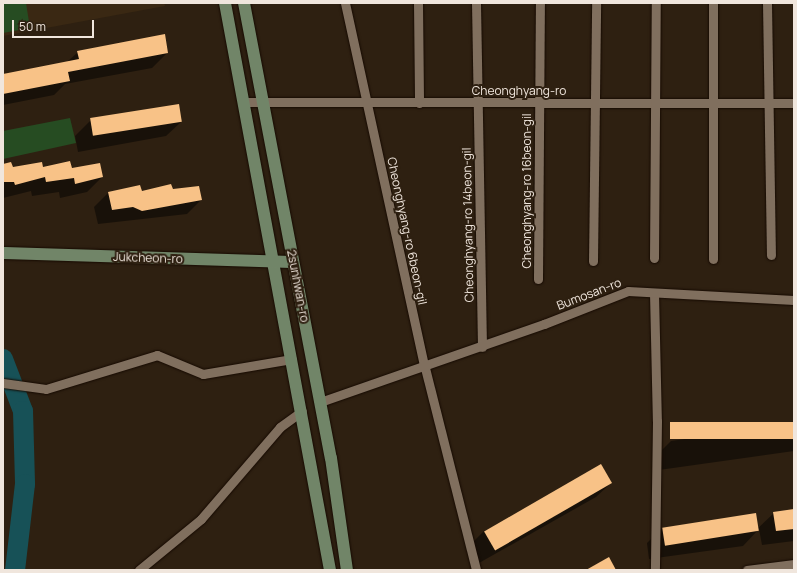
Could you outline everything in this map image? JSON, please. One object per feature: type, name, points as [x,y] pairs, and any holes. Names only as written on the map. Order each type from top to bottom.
[{"type":"main road","name":"2sunhwan-ro","points":[[225,3],[302,410],[330,570]]},
{"type":"main road","name":"2sunhwan-ro","points":[[244,3],[320,402],[347,570]]},
{"type":"main road","name":"Jukcheon-ro","points":[[3,253],[293,262]]},
{"type":"street","name":"Cheonghyang-ro 6beon-gil","points":[[345,3],[424,364]]},
{"type":"street","points":[[418,3],[419,102]]},
{"type":"street","name":"Cheonghyang-ro 14beon-gil","points":[[476,3],[482,347]]},
{"type":"street","name":"Cheonghyang-ro 16beon-gil","points":[[538,279],[540,3]]},
{"type":"street","points":[[593,261],[596,3]]},
{"type":"street","points":[[654,258],[656,3]]},
{"type":"street","points":[[713,3],[713,259]]},
{"type":"street","points":[[767,3],[771,255]]},
{"type":"street","name":"Cheonghyang-ro","points":[[244,102],[794,103]]},
{"type":"street","name":"Bumosan-ro","points":[[320,402],[424,364],[482,347],[628,291],[794,300]]},
{"type":"street","points":[[654,293],[658,421],[655,570]]},
{"type":"street","points":[[3,383],[46,389],[157,355],[203,374],[292,359]]},
{"type":"street","points":[[424,364],[476,570]]},
{"type":"street","points":[[139,570],[201,519],[280,427],[302,410]]},
{"type":"street","points":[[747,570],[794,564]]},
{"type":"shaded area","points":[[3,3],[164,3],[165,6],[3,36]]},
{"type":"green space","points":[[3,3],[26,3],[30,28],[3,33]]},
{"type":"green space","points":[[70,118],[76,143],[3,159],[3,131]]},
{"type":"building","points":[[165,34],[168,53],[68,72],[70,81],[3,94],[3,74],[79,59],[77,51]]},
{"type":"building","points":[[179,104],[182,122],[93,136],[90,118]]},
{"type":"building","points":[[70,161],[72,168],[100,163],[103,177],[75,184],[74,178],[46,182],[45,177],[15,185],[14,182],[3,182],[3,164],[11,162],[13,167],[42,162],[43,167]]},
{"type":"building","points":[[171,184],[173,189],[199,186],[202,200],[142,211],[133,207],[112,210],[108,192],[140,185],[142,191]]},
{"type":"building","points":[[670,422],[794,422],[794,439],[670,439]]},
{"type":"building","points":[[601,464],[612,483],[495,551],[484,532]]},
{"type":"building","points":[[794,509],[794,529],[776,531],[773,512]]},
{"type":"building","points":[[756,513],[759,531],[665,546],[662,528]]},
{"type":"building","points":[[609,557],[616,570],[586,570]]},
{"type":"waterway","points":[[3,359],[23,411],[25,484],[15,570]]}]
